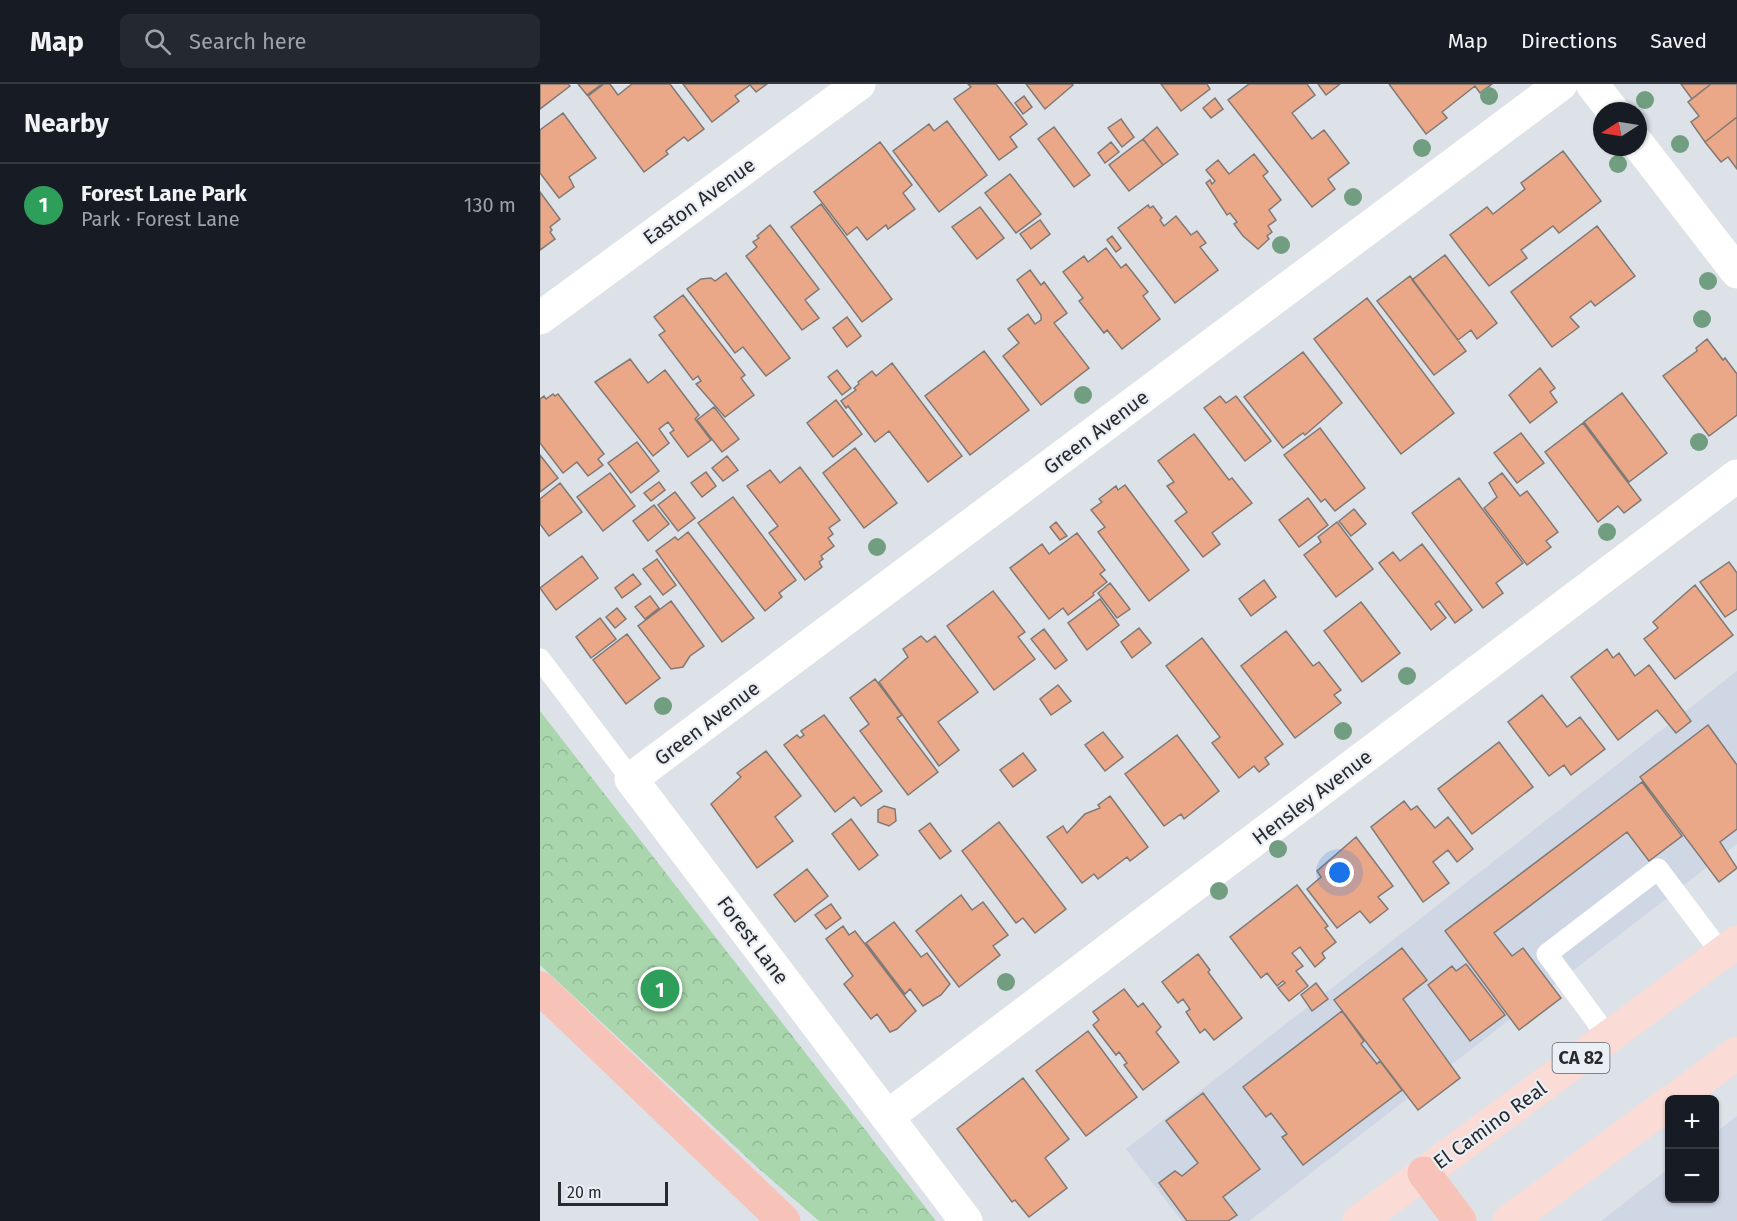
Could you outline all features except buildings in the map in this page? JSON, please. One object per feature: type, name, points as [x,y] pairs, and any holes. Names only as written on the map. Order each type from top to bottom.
[{"type":"highway","points":[[540,988],[784,1221]]},
{"type":"highway","points":[[1424,1173],[1460,1221]]},
{"type":"main road","name":"El Camino Real","points":[[1359,1221],[1729,948]]},
{"type":"main road","points":[[1681,1095],[1737,1053]]},
{"type":"main road","points":[[1509,1221],[1665,1106]]},
{"type":"street","name":"Easton Avenue","points":[[540,318],[859,84]]},
{"type":"street","name":"Green Avenue","points":[[631,779],[1561,84]]},
{"type":"street","points":[[1592,84],[1606,102]]},
{"type":"street","points":[[1647,156],[1737,272]]},
{"type":"street","name":"Hensley Avenue","points":[[887,1117],[1737,477]]},
{"type":"street","name":"Forest Lane","points":[[631,779],[966,1221]]},
{"type":"lane","name":"Forest Lane","points":[[540,659],[631,779]]},
{"type":"lane","points":[[1608,1037],[1547,954],[1658,869],[1729,948]]},
{"type":"shaded area","points":[[1737,671],[1737,844],[1249,1221],[1182,1221],[1126,1149]]},
{"type":"shaded area","points":[[1737,1116],[1737,1221],[1601,1221],[1665,1171],[1665,1203],[1719,1203],[1719,1130]]},
{"type":"green space","points":[[540,711],[936,1221],[819,1221],[756,1166],[540,965]]},
{"type":"place","name":"Forest Lane Park","points":[[660,989]]}]
